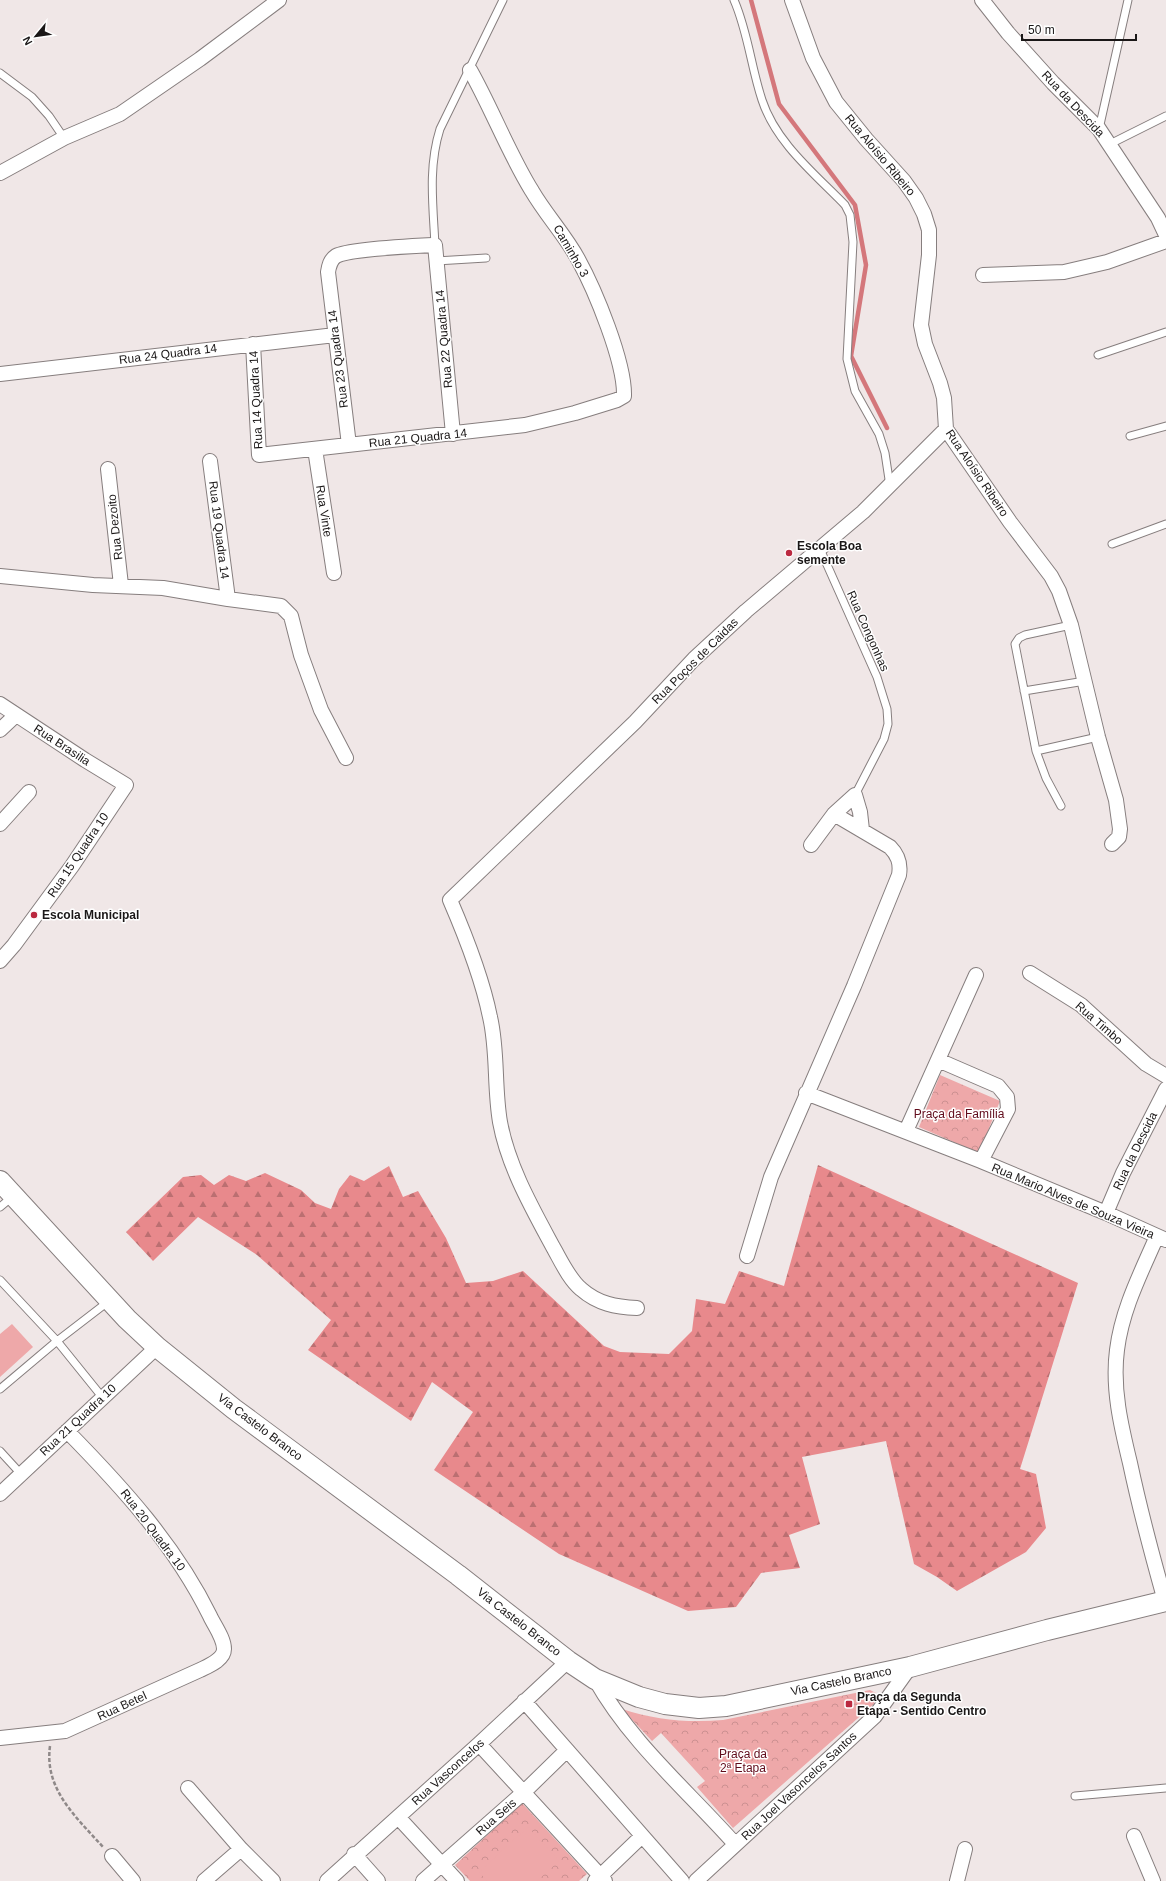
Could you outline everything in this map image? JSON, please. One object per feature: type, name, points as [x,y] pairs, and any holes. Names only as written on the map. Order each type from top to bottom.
[{"type":"main road","name":"Via Castelo Branco","points":[[0,1181],[7,1202],[157,1347],[234,1409],[458,1575],[568,1661],[595,1679],[620,1691],[665,1704],[699,1708],[726,1706],[910,1667],[1047,1630],[1165,1601]]},
{"type":"street","points":[[0,173],[64,138],[120,114],[149,95],[279,0]]},
{"type":"street","name":"Rua Aloísio Ribeiro","points":[[792,0],[813,58],[836,102],[866,139],[904,180],[916,198],[924,214],[929,230],[929,255],[921,325],[925,344],[940,383],[944,398],[946,429],[1010,522],[1051,576],[1059,592],[1071,625],[1098,737],[1116,800],[1119,819],[1119,837],[1112,844]]},
{"type":"street","name":"Rua da Descida","points":[[982,0],[1018,44],[1099,130],[1110,144],[1162,216],[1166,235]]},
{"type":"street","name":"Caminho 3","points":[[470,70],[532,192],[578,259],[596,298],[615,352],[623,383],[624,396],[617,400],[575,413]]},
{"type":"street","points":[[983,275],[1064,272],[1108,262],[1166,241]]},
{"type":"street","name":"Rua 22 Quadra 14","points":[[435,245],[453,434]]},
{"type":"street","name":"Rua 23 Quadra 14","points":[[349,445],[328,272],[330,262],[334,257],[341,254],[435,245]]},
{"type":"street","name":"Rua 24 Quadra 14","points":[[0,374],[335,335]]},
{"type":"street","name":"Rua 14 Quadra 14","points":[[253,344],[260,456]]},
{"type":"street","name":"Rua 21 Quadra 14","points":[[260,456],[525,425],[575,413]]},
{"type":"street","name":"Rua Poços de Caidas","points":[[637,1308],[619,1307],[599,1302],[580,1289],[560,1260],[508,1155],[500,1122],[494,1047],[488,1005],[450,900],[635,722],[694,659],[746,611],[863,512],[946,429]]},
{"type":"street","name":"Rua Vinte","points":[[315,449],[334,573]]},
{"type":"street","name":"Rua 19 Quadra 14","points":[[210,461],[228,599]]},
{"type":"street","name":"Rua Dezoito","points":[[108,470],[121,585]]},
{"type":"street","points":[[0,576],[93,585],[163,588],[281,606],[288,611],[301,655],[321,710],[346,758]]},
{"type":"street","name":"Rua Brasilia","points":[[0,704],[126,785]]},
{"type":"street","points":[[0,730],[16,714]]},
{"type":"street","name":"Rua 15 Quadra 10","points":[[0,961],[14,945],[63,879],[126,785]]},
{"type":"street","points":[[0,824],[29,792]]},
{"type":"street","points":[[811,845],[834,814],[855,795],[860,812],[862,830]]},
{"type":"street","points":[[747,1256],[771,1177],[806,1093],[854,986],[899,875],[900,868],[896,854],[890,847],[879,839],[834,814]]},
{"type":"street","name":"Rua Timbo","points":[[1030,973],[1081,1005],[1146,1064],[1166,1076]]},
{"type":"street","points":[[906,1131],[976,975]]},
{"type":"street","name":"Rua Mario Alves de Souza Vieira","points":[[938,1060],[998,1086],[1007,1097],[1008,1109],[981,1162]]},
{"type":"street","name":"Rua da Descida","points":[[1106,1213],[1127,1166],[1166,1089]]},
{"type":"street","name":"Rua Mario Alves de Souza Vieira","points":[[806,1093],[906,1131],[1106,1213],[1162,1238]]},
{"type":"street","points":[[1162,1238],[1131,1294],[1122,1321],[1116,1350],[1115,1377],[1121,1426],[1140,1508],[1165,1601]]},
{"type":"street","name":"Rua 21 Quadra 10","points":[[0,1494],[157,1347]]},
{"type":"street","name":"Rua 20 Quadra 10","points":[[67,1431],[138,1507],[165,1543],[192,1581],[222,1640]]},
{"type":"street","name":"Rua Betel","points":[[0,1738],[65,1731],[84,1724],[212,1664],[223,1654],[224,1649],[222,1640]]},
{"type":"street","name":"Rua Vasconcelos","points":[[327,1881],[354,1854],[480,1744],[568,1661]]},
{"type":"street","name":"Rua Joel Vasoncelos Santos","points":[[696,1881],[875,1716],[910,1667]]},
{"type":"street","points":[[595,1679],[622,1720],[643,1746],[703,1808],[735,1844]]},
{"type":"street","points":[[524,1701],[682,1881]]},
{"type":"street","points":[[480,1744],[600,1879],[642,1836]]},
{"type":"street","name":"Rua Seis","points":[[423,1881],[524,1792],[567,1750]]},
{"type":"street","points":[[188,1788],[241,1849],[273,1881]]},
{"type":"street","points":[[398,1817],[457,1881]]},
{"type":"street","points":[[1134,1836],[1153,1881]]},
{"type":"street","points":[[204,1881],[241,1849]]},
{"type":"street","points":[[957,1881],[964,1849]]},
{"type":"street","points":[[354,1854],[378,1881]]},
{"type":"street","points":[[112,1856],[133,1881]]},
{"type":"lane","points":[[435,245],[432,161],[435,146],[440,129],[503,0]]},
{"type":"lane","points":[[734,0],[747,39],[762,101],[774,125],[789,146],[845,205],[850,215],[853,242],[847,359],[855,391],[879,434],[885,453],[890,486]]},
{"type":"lane","points":[[1099,130],[1128,0]]},
{"type":"lane","points":[[0,74],[32,97],[49,116],[64,138]]},
{"type":"lane","points":[[1110,144],[1166,116]]},
{"type":"lane","points":[[436,261],[486,258]]},
{"type":"lane","points":[[1098,355],[1166,332]]},
{"type":"lane","points":[[1130,436],[1166,426]]},
{"type":"lane","points":[[1112,544],[1166,524]]},
{"type":"lane","name":"Rua Congonhas","points":[[820,549],[877,677],[887,709],[888,724],[884,739],[855,795]]},
{"type":"lane","points":[[1061,806],[1046,778],[1036,751],[1015,644],[1016,641],[1025,636],[1040,631],[1071,625]]},
{"type":"lane","points":[[1024,691],[1085,681]]},
{"type":"lane","points":[[1036,751],[1098,737]]},
{"type":"lane","points":[[0,1280],[57,1340],[103,1398]]},
{"type":"lane","points":[[0,1389],[57,1340],[110,1301]]},
{"type":"lane","points":[[0,1451],[21,1474]]},
{"type":"lane","points":[[1075,1796],[1166,1788]]},
{"type":"path","points":[[51,1733],[48,1756],[53,1783],[60,1796],[77,1818],[112,1856]]},
{"type":"green space","name":"Praça da Família","points":[[940,1075],[1000,1101],[979,1153],[919,1127]]},
{"type":"green space","points":[[818,1165],[1078,1283],[1020,1469],[1036,1474],[1046,1528],[1026,1552],[957,1591],[937,1577],[914,1564],[886,1441],[802,1457],[820,1524],[789,1535],[800,1568],[761,1573],[736,1607],[688,1611],[559,1554],[434,1470],[473,1412],[432,1382],[411,1421],[308,1350],[331,1320],[257,1255],[198,1217],[153,1261],[126,1232],[183,1177],[201,1175],[214,1185],[229,1175],[246,1181],[265,1173],[301,1190],[315,1203],[331,1209],[339,1189],[350,1175],[364,1181],[389,1166],[403,1197],[418,1191],[446,1238],[466,1283],[493,1281],[523,1271],[604,1346],[620,1352],[669,1354],[692,1331],[696,1299],[725,1304],[739,1271],[784,1286]]},
{"type":"green space","points":[[12,1324],[33,1347],[0,1377],[0,1334]]},
{"type":"green space","name":"Praça da 2ª Etapa","points":[[870,1690],[876,1693],[874,1704],[733,1828],[697,1787],[705,1781],[661,1733],[652,1741],[622,1709],[647,1716],[672,1720],[723,1720]]},
{"type":"green space","points":[[522,1803],[587,1874],[579,1881],[470,1881],[455,1865]]},
{"type":"green space","points":[[528,1827],[559,1861],[537,1881],[487,1881],[479,1872]]},
{"type":"waterway","points":[[751,0],[779,104],[855,205],[866,265],[851,356],[887,428]]},
{"type":"place","name":"Escola Boa semente","points":[[789,553]]},
{"type":"place","name":"Escola Municipal","points":[[34,915]]},
{"type":"place","name":"Praça da Segunda Etapa - Sentido Centro","points":[[849,1704]]}]
